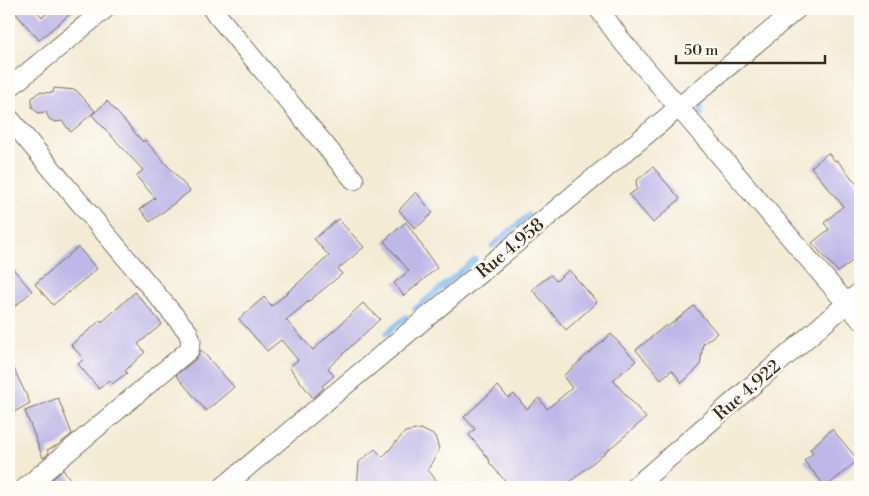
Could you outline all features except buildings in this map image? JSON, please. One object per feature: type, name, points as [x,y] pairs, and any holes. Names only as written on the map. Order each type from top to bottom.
[{"type":"street","points":[[9,88],[105,9]]},
{"type":"street","points":[[212,9],[354,180]]},
{"type":"street","points":[[599,9],[621,40],[679,106],[853,298],[860,320]]},
{"type":"street","name":"Rue 4.958","points":[[223,487],[797,9]]},
{"type":"street","points":[[9,118],[188,332],[191,341],[189,350],[26,487]]},
{"type":"street","name":"Rue 4.922","points":[[635,487],[853,298]]},
{"type":"waterway","points":[[700,124],[701,96]]},
{"type":"waterway","points":[[492,246],[529,215]]},
{"type":"waterway","points":[[415,309],[475,260]]},
{"type":"waterway","points":[[387,333],[406,317]]}]
